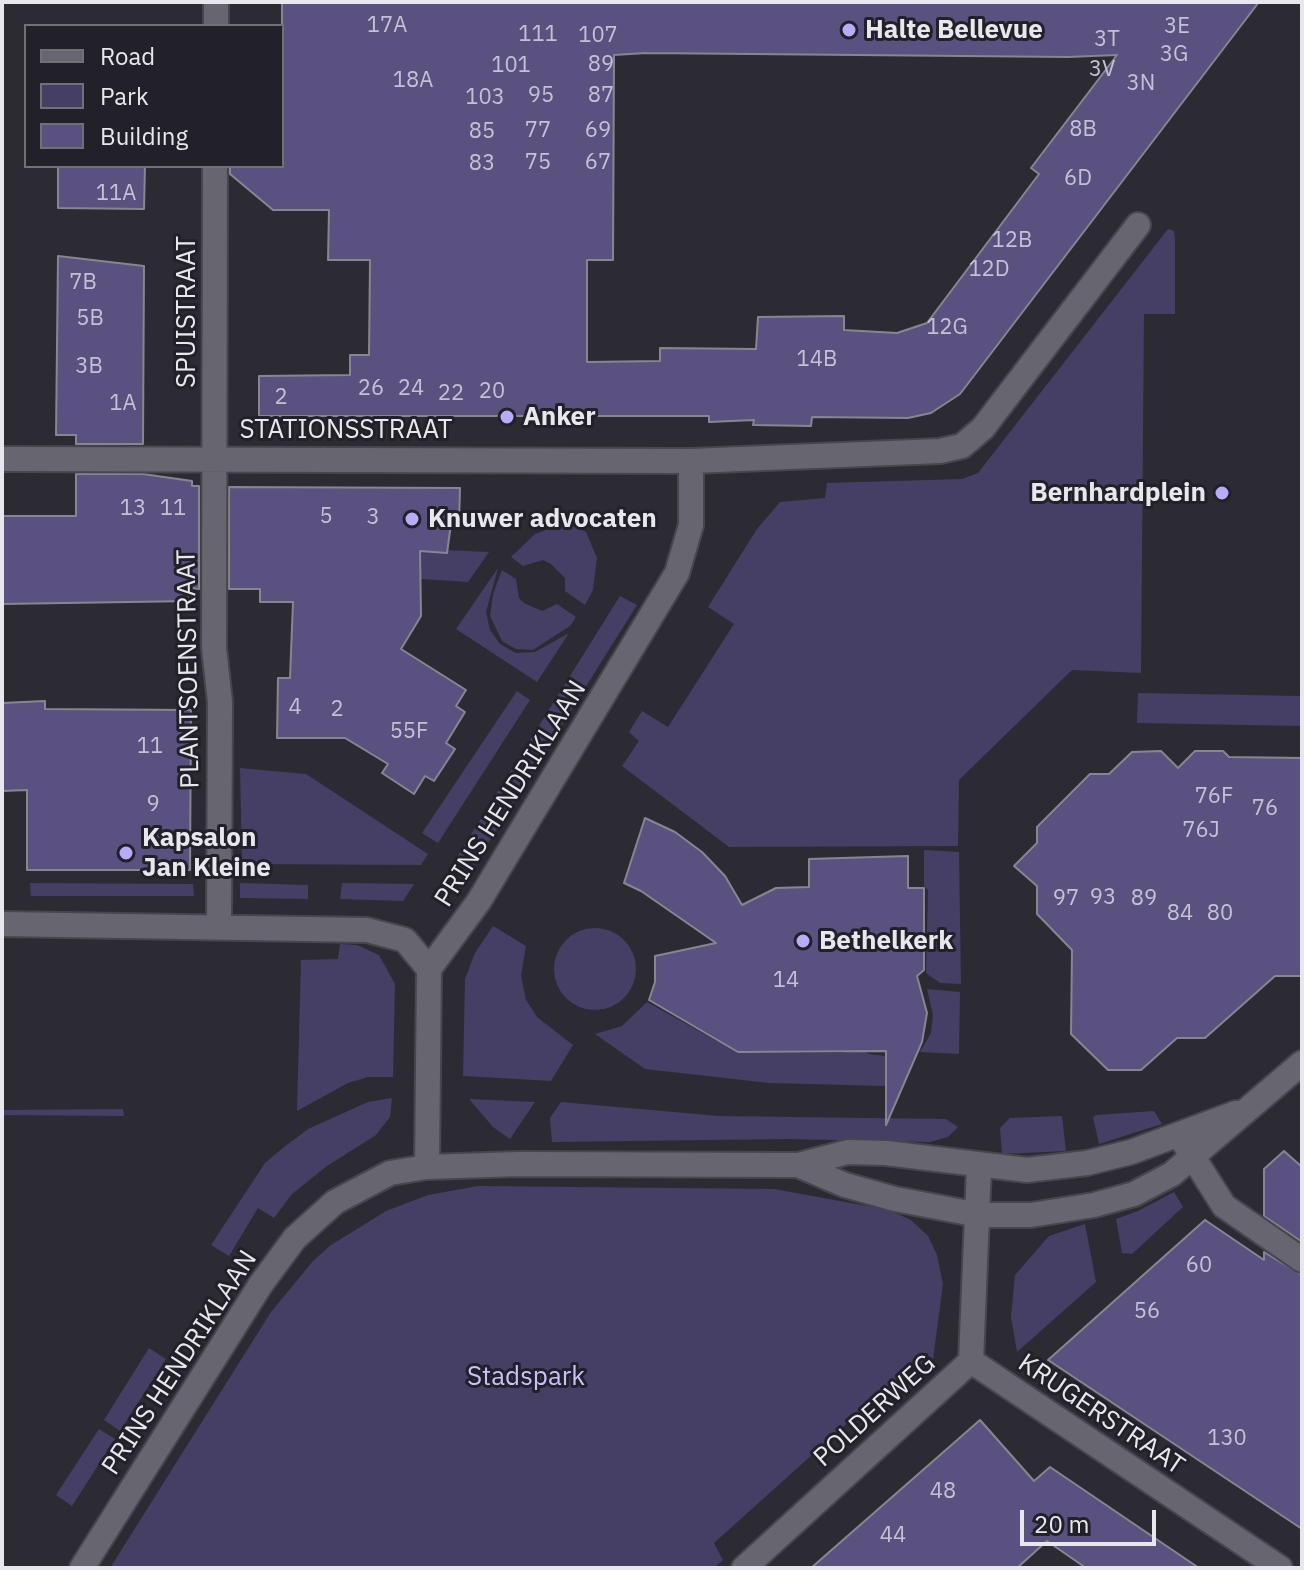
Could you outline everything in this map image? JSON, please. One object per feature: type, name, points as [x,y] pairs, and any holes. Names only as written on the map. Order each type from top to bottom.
[{"type":"street","points":[[216,2],[216,24]]},
{"type":"street","name":"SPUISTRAAT","points":[[215,168],[215,457]]},
{"type":"street","name":"STATIONSSTRAAT","points":[[2,459],[215,457],[691,461],[940,451],[962,446],[983,428],[1138,225]]},
{"type":"street","name":"PLANTSOENSTRAAT","points":[[215,457],[214,648],[220,702],[219,927]]},
{"type":"street","name":"PRINS HENDRIKLAAN","points":[[429,969],[479,901],[677,573],[691,525],[691,461]]},
{"type":"street","points":[[2,924],[367,930],[405,940],[429,969],[427,1167]]},
{"type":"street","points":[[979,1215],[1031,1215],[1094,1205],[1134,1194],[1193,1160],[1302,1063]]},
{"type":"street","points":[[798,1165],[848,1152],[886,1153],[979,1167],[1027,1170],[1087,1163],[1179,1135],[1250,1108]]},
{"type":"street","points":[[1179,1135],[1224,1206],[1302,1260]]},
{"type":"street","name":"PRINS HENDRIKLAAN","points":[[82,1568],[261,1284],[295,1238],[335,1202],[390,1173],[427,1167],[798,1165],[857,1188],[979,1215]]},
{"type":"street","name":"POLDERWEG","points":[[744,1568],[971,1361],[979,1167]]},
{"type":"street","name":"KRUGERSTRAAT","points":[[971,1361],[1280,1568]]},
{"type":"green space","points":[[1168,229],[1174,231],[1175,238],[1175,314],[1144,314],[1141,673],[1072,670],[959,780],[958,846],[729,847],[622,766],[639,741],[629,732],[642,711],[668,727],[734,624],[708,607],[757,529],[780,502],[825,498],[827,483],[962,479],[978,473]]},
{"type":"green space","points":[[568,522],[586,532],[597,558],[593,590],[585,605],[565,591],[565,578],[551,564],[543,560],[523,566],[511,557],[535,534]]},
{"type":"green space","points":[[421,550],[489,552],[468,582],[421,579]]},
{"type":"green space","points":[[498,568],[486,612],[490,630],[500,644],[516,653],[535,652],[569,633],[537,682],[456,629]]},
{"type":"green space","points":[[502,570],[516,579],[519,598],[524,603],[542,611],[557,604],[576,617],[570,626],[533,650],[516,649],[502,641],[490,616],[493,594]]},
{"type":"green space","points":[[620,596],[637,605],[473,867],[457,857]]},
{"type":"green space","points":[[517,691],[530,700],[438,843],[422,833]]},
{"type":"green space","points":[[1138,693],[1302,696],[1302,726],[1137,723]]},
{"type":"green space","points":[[240,768],[306,774],[428,854],[421,865],[242,864]]},
{"type":"green space","points":[[924,850],[959,852],[961,984],[940,983],[926,973],[928,890],[924,886]]},
{"type":"green space","points":[[30,883],[193,884],[194,896],[31,896]]},
{"type":"green space","points":[[240,883],[308,885],[308,899],[240,898]]},
{"type":"green space","points":[[342,883],[414,884],[403,901],[340,899]]},
{"type":"green space","points":[[493,926],[526,946],[521,976],[526,1000],[537,1017],[573,1045],[551,1081],[463,1076],[465,979],[475,953]]},
{"type":"green space","points":[[595,928],[611,931],[624,940],[633,953],[636,969],[633,985],[624,998],[611,1007],[595,1010],[579,1007],[566,998],[557,985],[554,969],[557,953],[566,940],[579,931]]},
{"type":"green space","points":[[340,944],[357,945],[379,955],[395,984],[393,1077],[368,1077],[348,1083],[297,1111],[301,960],[338,959]]},
{"type":"green space","points":[[927,989],[960,992],[959,1054],[920,1052],[931,1033],[933,1015]]},
{"type":"green space","points":[[647,1002],[717,1041],[725,1029],[759,1043],[760,1053],[843,1053],[852,1044],[869,1054],[885,1056],[885,1086],[769,1083],[645,1069],[595,1034],[622,1026]]},
{"type":"green space","points":[[392,1098],[390,1117],[376,1135],[327,1166],[292,1194],[274,1218],[258,1208],[229,1256],[211,1245],[265,1163],[284,1147],[308,1129],[368,1102]]},
{"type":"green space","points":[[469,1099],[535,1102],[510,1139],[493,1127]]},
{"type":"green space","points":[[561,1102],[719,1116],[946,1119],[958,1127],[948,1137],[930,1142],[788,1139],[552,1142],[550,1118]]},
{"type":"green space","points":[[123,1109],[124,1116],[2,1115],[2,1110]]},
{"type":"green space","points":[[1154,1111],[1162,1124],[1099,1144],[1093,1117],[1096,1115]]},
{"type":"green space","points":[[1062,1116],[1066,1151],[1002,1154],[1000,1128],[1010,1118]]},
{"type":"green space","name":"Stadspark","points":[[478,1186],[774,1189],[889,1210],[911,1220],[928,1236],[937,1255],[943,1284],[932,1367],[916,1388],[883,1391],[714,1543],[723,1560],[714,1568],[110,1568],[271,1312],[313,1261],[331,1245],[386,1211],[428,1195]]},
{"type":"green space","points":[[1174,1192],[1183,1207],[1132,1254],[1122,1253],[1116,1219]]},
{"type":"green space","points":[[1085,1224],[1096,1282],[1017,1352],[1011,1317],[1015,1275],[1049,1236]]},
{"type":"green space","points":[[149,1348],[166,1359],[120,1431],[104,1420]]},
{"type":"green space","points":[[99,1429],[115,1439],[72,1506],[56,1495]]},
{"type":"building","points":[[282,2],[1259,2],[960,394],[931,413],[908,418],[812,417],[811,426],[753,425],[754,420],[709,422],[709,416],[259,416],[259,376],[350,375],[350,355],[369,355],[370,260],[328,260],[329,210],[273,210],[230,174],[230,168],[284,168]],"holes":[[[614,55],[1117,55],[1031,168],[1039,174],[927,323],[897,333],[844,330],[844,316],[758,317],[756,349],[660,348],[660,361],[587,362],[587,260],[613,260]]]},
{"type":"building","points":[[58,168],[145,168],[144,209],[58,208]]},
{"type":"building","points":[[58,256],[144,266],[143,444],[76,444],[76,435],[56,435]]},
{"type":"building","points":[[76,474],[143,474],[192,481],[192,486],[199,486],[199,589],[192,588],[192,601],[2,604],[2,516],[76,516]]},
{"type":"building","points":[[229,487],[460,488],[459,524],[451,524],[447,553],[420,551],[421,616],[401,649],[466,690],[456,706],[465,712],[446,743],[455,749],[434,781],[425,776],[414,794],[382,773],[388,764],[345,738],[277,738],[278,678],[290,678],[293,602],[260,602],[260,589],[229,589]]},
{"type":"building","points":[[45,701],[45,709],[191,710],[190,870],[27,870],[27,790],[2,791],[2,703]]},
{"type":"building","points":[[1161,751],[1178,768],[1195,751],[1223,751],[1229,757],[1302,758],[1302,976],[1275,976],[1205,1038],[1177,1038],[1141,1070],[1108,1070],[1071,1034],[1072,950],[1037,914],[1037,886],[1014,866],[1037,843],[1037,827],[1090,774],[1109,774],[1132,752]]},
{"type":"building","name":"Bethelkerk","points":[[645,818],[675,832],[702,852],[725,876],[742,905],[776,888],[809,887],[809,859],[908,856],[908,888],[924,888],[924,970],[917,976],[927,1013],[922,1042],[886,1125],[886,1051],[738,1052],[649,1000],[655,982],[655,956],[716,943],[641,891],[624,883]]},
{"type":"building","points":[[1284,1151],[1302,1167],[1302,1242],[1264,1216],[1264,1169]]},
{"type":"building","points":[[1205,1220],[1264,1260],[1264,1252],[1302,1275],[1302,1529],[1048,1360]]},
{"type":"building","points":[[980,1420],[1034,1481],[1050,1467],[1199,1568],[1086,1568],[1047,1541],[1017,1568],[811,1568]]},
{"type":"place","name":"Halte Bellevue","points":[[849,30]]},
{"type":"place","name":"Anker","points":[[507,417]]},
{"type":"place","name":"Bernhardplein","points":[[1222,493]]},
{"type":"place","name":"Knuwer advocaten","points":[[412,519]]},
{"type":"place","name":"Kapsalon Jan Kleine","points":[[126,853]]},
{"type":"place","name":"Bethelkerk","points":[[803,941]]}]
